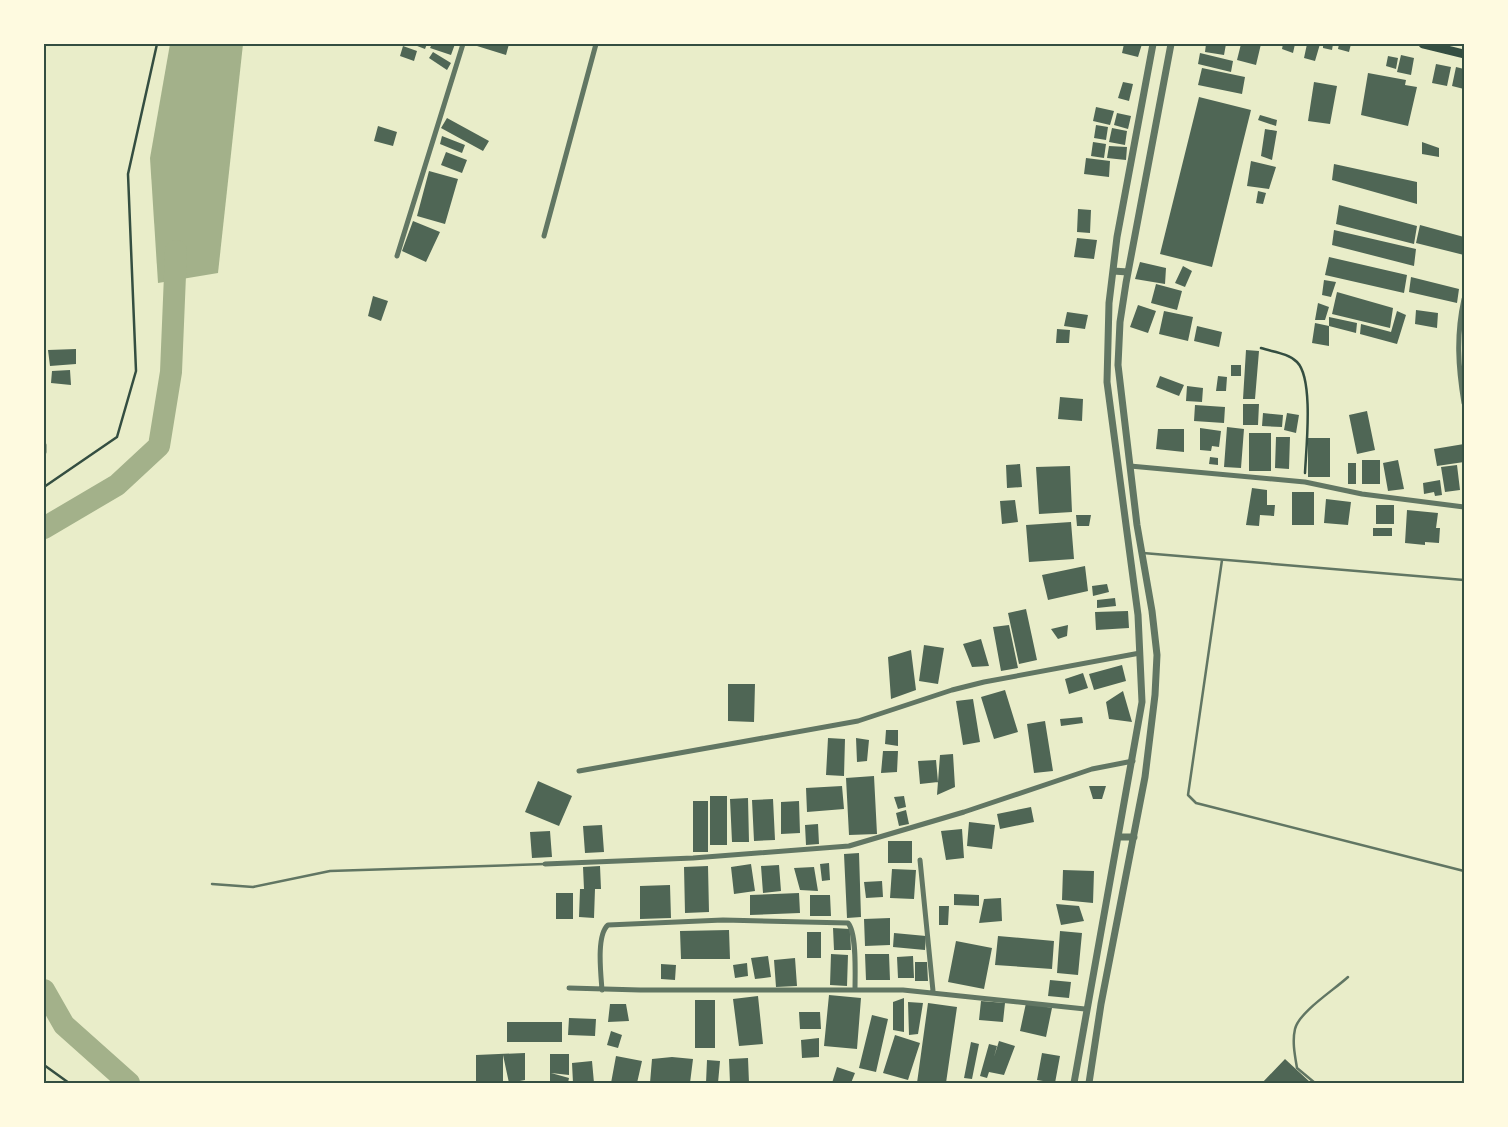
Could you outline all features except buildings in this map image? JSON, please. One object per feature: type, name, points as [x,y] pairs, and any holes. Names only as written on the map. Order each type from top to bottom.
[{"type":"highway","points":[[1423,44],[1464,54]]},
{"type":"street","points":[[398,256],[463,44]]},
{"type":"street","points":[[544,236],[596,44]]},
{"type":"street","points":[[1074,1083],[1086,1009],[1133,761],[1142,702],[1138,615],[1108,382],[1108,303],[1117,237],[1153,44]]},
{"type":"street","points":[[1089,1083],[1102,995],[1147,768],[1156,694],[1156,655],[1152,611],[1142,553],[1118,365],[1120,322],[1128,272],[1171,44]]},
{"type":"street","points":[[1113,270],[1128,272]]},
{"type":"street","points":[[1464,299],[1457,341],[1464,404]]},
{"type":"street","points":[[44,445],[44,452]]},
{"type":"street","points":[[1130,466],[1305,482],[1362,494],[1464,507]]},
{"type":"street","points":[[579,771],[858,721],[952,690],[984,682],[1140,653]]},
{"type":"street","points":[[545,864],[693,858],[849,846],[964,812],[1092,769],[1133,761]]},
{"type":"street","points":[[1118,837],[1134,837]]},
{"type":"street","points":[[920,860],[933,991]]},
{"type":"street","points":[[602,990],[601,938],[603,929],[608,925],[723,920],[848,923],[851,925],[854,941],[855,989]]},
{"type":"street","points":[[569,988],[602,990],[855,989],[933,991],[1086,1009]]},
{"type":"lane","points":[[1142,553],[1464,580]]},
{"type":"lane","points":[[1222,560],[1188,795],[1196,804],[1464,871]]},
{"type":"lane","points":[[212,884],[253,887],[330,872],[545,864]]},
{"type":"lane","points":[[1315,1083],[1297,1068],[1294,1045],[1295,1028],[1304,1013],[1348,978]]},
{"type":"path","points":[[44,487],[117,438],[136,371],[128,174],[157,44]]},
{"type":"path","points":[[1261,348],[1289,356],[1299,364],[1305,382],[1305,482]]},
{"type":"path","points":[[44,1065],[70,1083]]},
{"type":"shaded area","points":[[170,44],[243,44],[218,273],[158,283],[150,158]]},
{"type":"waterway","points":[[44,528],[117,485],[159,446],[171,372],[176,251]]},
{"type":"waterway","points":[[44,990],[64,1025],[129,1083]]}]
